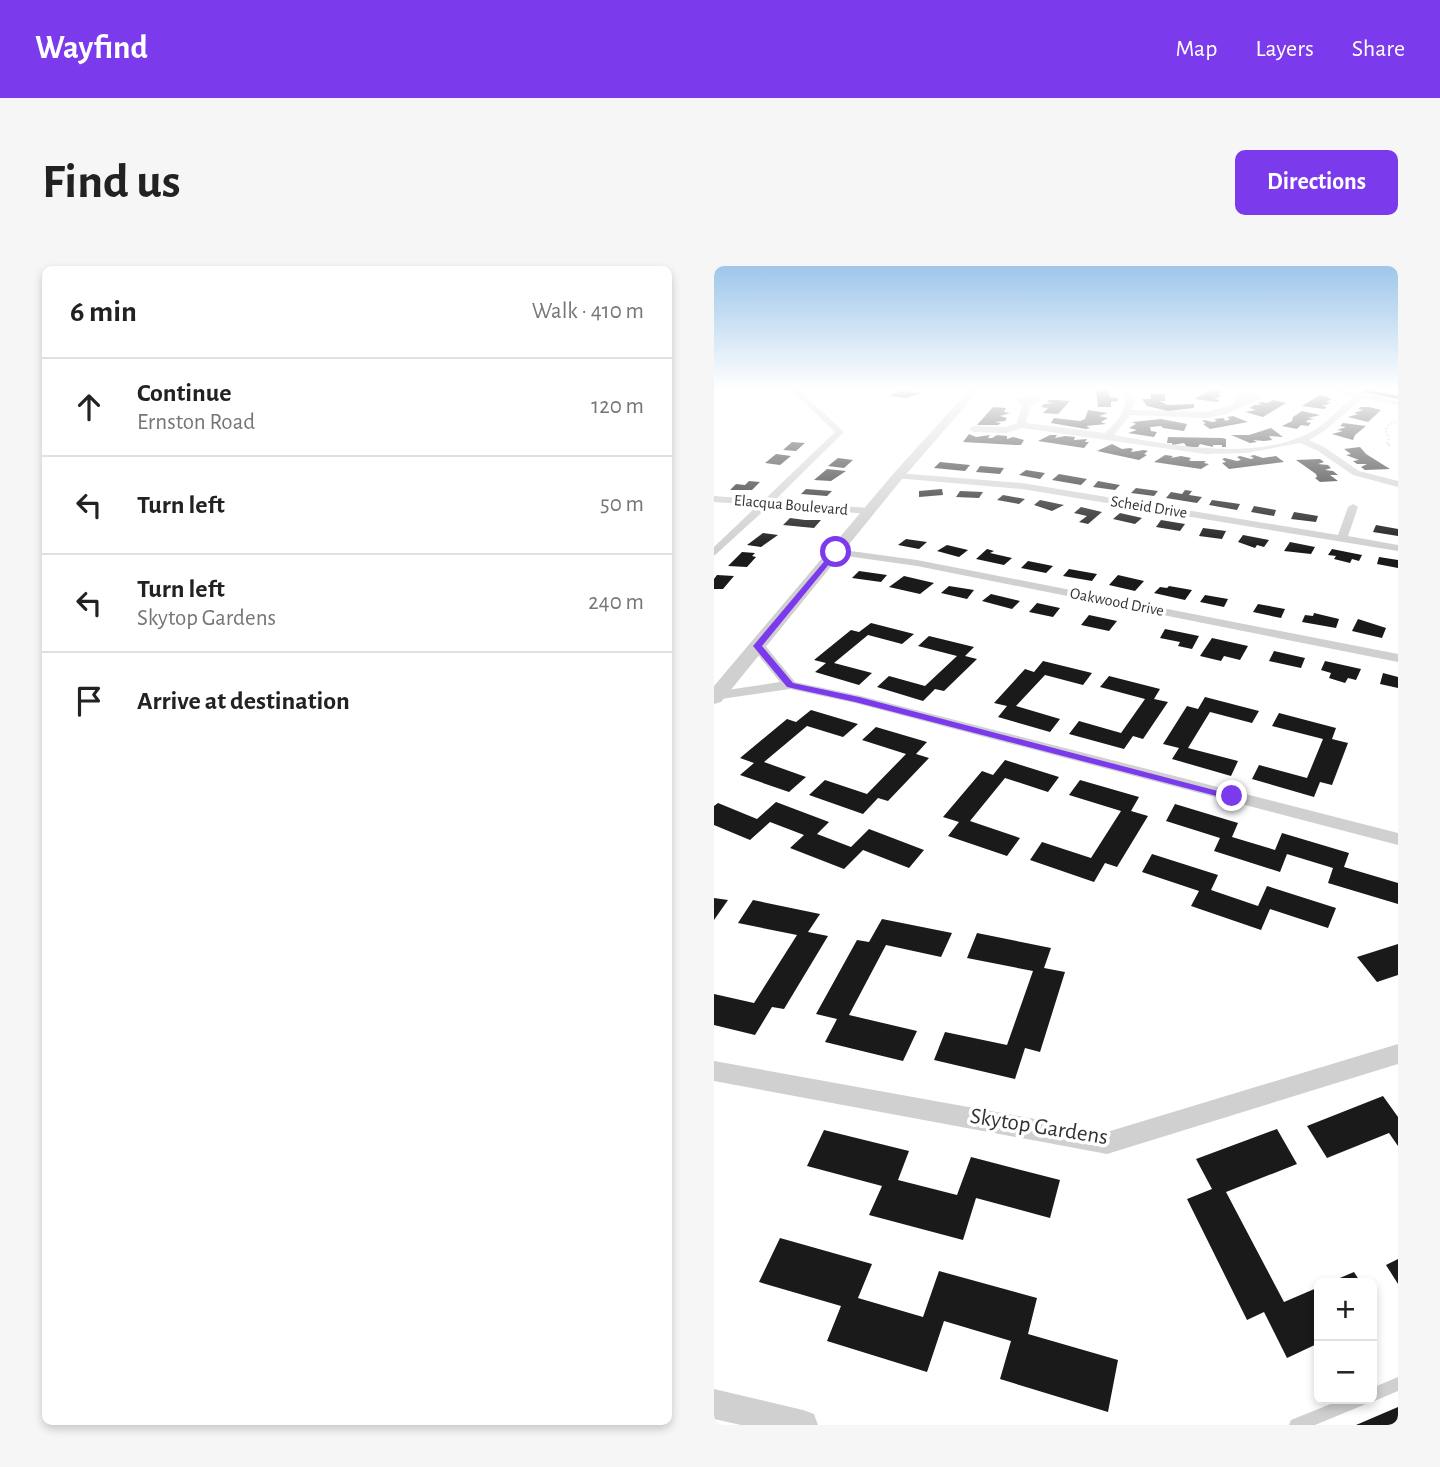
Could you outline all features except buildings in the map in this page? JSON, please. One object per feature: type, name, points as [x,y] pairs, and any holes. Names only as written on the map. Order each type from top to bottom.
[{"type":"street","points":[[714,553],[828,443]]},
{"type":"street","points":[[715,697],[927,443]]},
{"type":"street","points":[[1139,443],[1204,453],[1235,452],[1284,443]]},
{"type":"street","points":[[1308,443],[1356,473],[1398,484]]},
{"type":"street","name":"Scheid Drive","points":[[898,476],[1022,486],[1398,548]]},
{"type":"street","name":"Elacqua Boulevard","points":[[714,499],[869,512]]},
{"type":"street","points":[[1342,538],[1353,507]]},
{"type":"street","name":"Oakwood Drive","points":[[836,552],[917,563],[1398,658]]},
{"type":"street","points":[[758,646],[790,685]]},
{"type":"street","points":[[715,697],[790,685],[856,699],[1398,839]]},
{"type":"street","name":"Skytop Gardens","points":[[714,1071],[1107,1143],[1398,1054]]},
{"type":"street","points":[[714,1404],[803,1425]]},
{"type":"lane","points":[[1377,1393],[1398,1384]]},
{"type":"lane","points":[[1296,1425],[1349,1404]]},
{"type":"path","points":[[1387,443],[1390,445]]},
{"type":"route","points":[[836,552],[758,646],[790,685],[856,699],[1232,796]]}]
